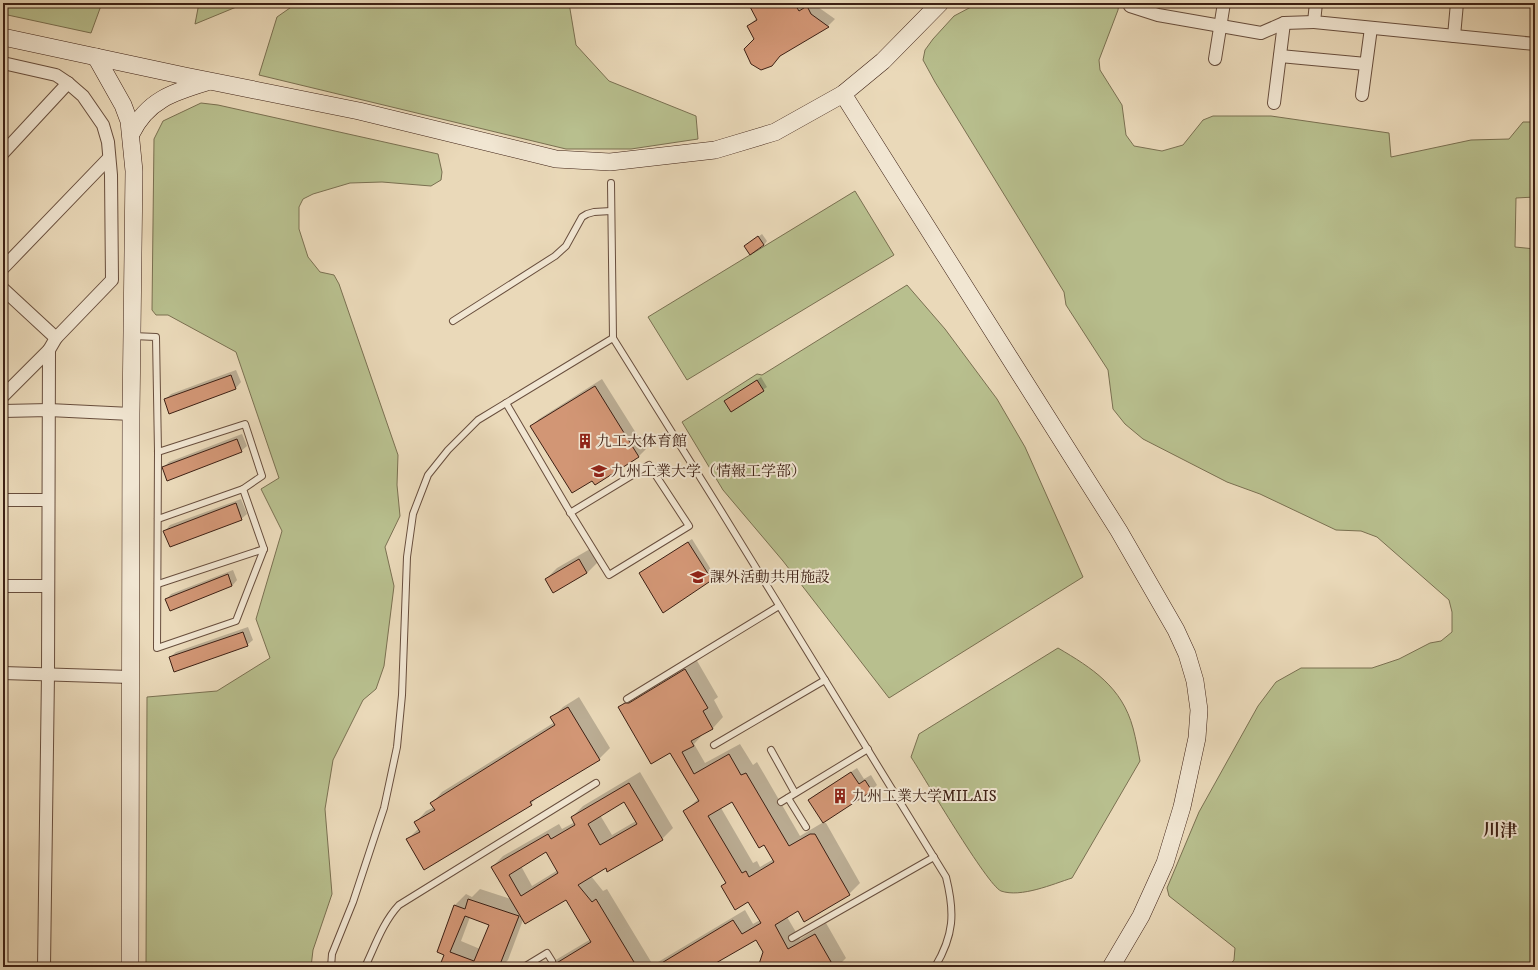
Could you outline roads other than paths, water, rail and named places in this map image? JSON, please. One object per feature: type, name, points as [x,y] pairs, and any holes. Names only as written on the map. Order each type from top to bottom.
[{"type":"street","points":[[3,37],[211,82],[359,111],[556,159],[610,162],[715,150],[775,132],[843,94],[883,61],[940,3]]},
{"type":"street","points":[[1216,59],[1224,3]]},
{"type":"street","points":[[1314,22],[1316,3]]},
{"type":"street","points":[[1454,36],[1457,3]]},
{"type":"street","points":[[1130,6],[1158,15],[1261,33],[1284,24],[1314,22],[1535,44]]},
{"type":"street","points":[[1274,103],[1284,24]]},
{"type":"street","points":[[1362,95],[1370,28]]},
{"type":"street","points":[[1280,56],[1366,64]]},
{"type":"street","points":[[96,57],[123,105],[129,121],[134,171],[131,414],[130,967]]},
{"type":"street","points":[[3,63],[56,75],[83,96],[103,125],[108,142],[111,175],[112,280],[56,338],[49,350],[3,396]]},
{"type":"street","points":[[131,134],[143,114],[157,102],[171,94],[211,82]]},
{"type":"street","points":[[3,153],[68,84]]},
{"type":"street","points":[[843,94],[1119,531],[1176,630],[1187,654],[1195,681],[1199,710],[1196,738],[1182,807],[1165,863],[1141,916],[1111,967]]},
{"type":"street","points":[[3,268],[109,158]]},
{"type":"street","points":[[3,289],[56,338]]},
{"type":"street","points":[[44,967],[48,674],[49,350]]},
{"type":"street","points":[[3,411],[49,410],[131,414]]},
{"type":"street","points":[[3,500],[48,500]]},
{"type":"street","points":[[3,586],[48,586]]},
{"type":"street","points":[[3,673],[130,677]]},
{"type":"lane","points":[[611,183],[613,338],[946,877],[951,898],[952,921],[945,950],[935,967]]},
{"type":"lane","points":[[453,321],[555,256],[566,246],[582,217],[586,214],[611,211]]},
{"type":"lane","points":[[133,336],[156,337],[158,452],[157,648],[236,621],[264,549],[243,489]]},
{"type":"lane","points":[[331,967],[332,954],[353,902],[384,808],[397,747],[402,695],[407,557],[413,514],[428,475],[448,450],[478,420],[613,338]]},
{"type":"lane","points":[[506,403],[570,513],[609,575],[689,526],[649,465],[570,513]]},
{"type":"lane","points":[[158,452],[245,424],[262,476],[243,489],[158,519]]},
{"type":"lane","points":[[158,584],[264,549]]},
{"type":"lane","points":[[627,699],[779,606]]},
{"type":"lane","points":[[714,745],[825,680]]},
{"type":"lane","points":[[781,802],[868,749]]},
{"type":"lane","points":[[771,750],[795,793]]},
{"type":"lane","points":[[365,967],[389,918],[399,905],[596,783]]},
{"type":"lane","points":[[788,798],[806,827]]},
{"type":"lane","points":[[792,938],[934,857]]},
{"type":"lane","points":[[524,967],[547,953],[552,961]]},
{"type":"place","name":"九工大体育館","points":[[585,441]]},
{"type":"place","name":"九州工業大学（情報工学部）","points":[[599,471]]},
{"type":"place","name":"課外活動共用施設","points":[[698,577]]},
{"type":"place","name":"九州工業大学MILAIS","points":[[840,796]]},
{"type":"district","name":"川津","points":[[1500,831]]}]
